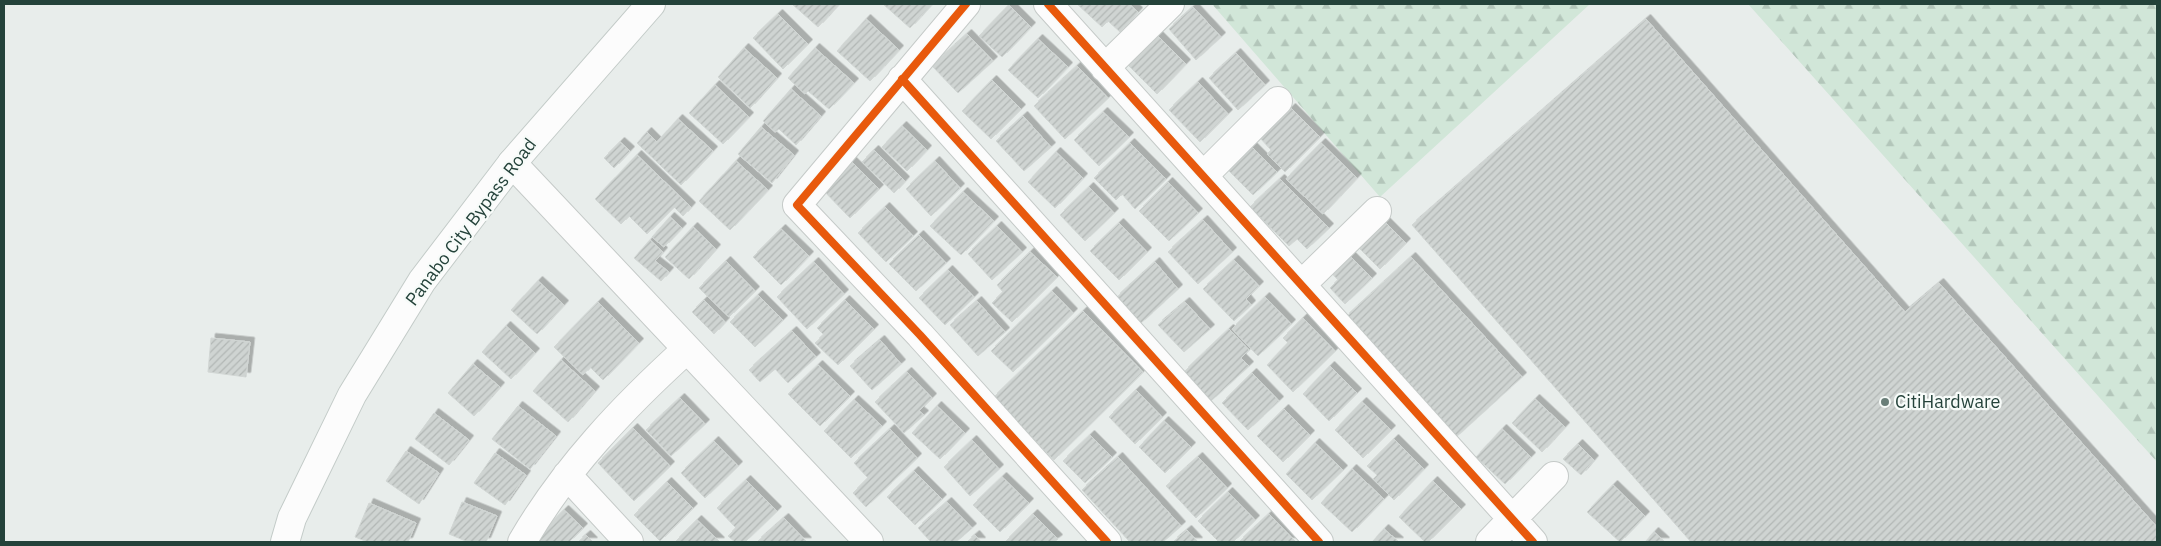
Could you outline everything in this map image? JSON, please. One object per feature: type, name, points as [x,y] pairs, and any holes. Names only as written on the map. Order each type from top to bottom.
[{"type":"street","name":"Panabo City Bypass Road","points":[[284,542],[292,518],[352,396],[422,281],[512,163],[650,4]]},
{"type":"street","points":[[966,4],[797,205],[920,335],[1107,542]]},
{"type":"street","points":[[1048,4],[1533,542]]},
{"type":"street","points":[[1105,68],[1170,4]]},
{"type":"street","points":[[902,80],[1319,542]]},
{"type":"street","points":[[1203,176],[1278,101]]},
{"type":"street","points":[[512,163],[869,542]]},
{"type":"street","points":[[1301,285],[1377,211]]},
{"type":"street","points":[[522,542],[534,521],[567,475],[604,430],[637,395],[688,349]]},
{"type":"street","points":[[567,475],[628,542]]},
{"type":"street","points":[[1490,542],[1554,476]]},
{"type":"green space","points":[[1212,4],[1590,4],[1380,197]]},
{"type":"green space","points":[[1748,4],[2157,4],[2157,462]]},
{"type":"building","points":[[792,4],[839,4],[818,27]]},
{"type":"building","points":[[883,4],[932,4],[910,28]]},
{"type":"building","points":[[1077,4],[1129,4],[1138,12],[1120,32],[1108,21],[1102,27]]},
{"type":"building","points":[[1009,5],[1031,27],[1002,57],[979,36]]},
{"type":"building","points":[[1193,7],[1221,37],[1196,60],[1169,29]]},
{"type":"building","points":[[778,14],[808,44],[783,69],[753,38]]},
{"type":"building","points":[[866,19],[899,50],[870,81],[837,51]]},
{"type":"building","points":[[1646,19],[1905,312],[1939,283],[2157,527],[2157,542],[1691,542],[1412,225]]},
{"type":"building","points":[[967,34],[993,61],[958,93],[932,66]]},
{"type":"building","points":[[1156,34],[1186,64],[1157,94],[1126,63]]},
{"type":"building","points":[[1038,39],[1068,67],[1038,98],[1008,70]]},
{"type":"building","points":[[744,48],[777,78],[750,108],[718,77]]},
{"type":"building","points":[[815,48],[854,83],[829,109],[808,91],[805,94],[788,78]]},
{"type":"building","points":[[1236,53],[1265,85],[1238,110],[1209,78]]},
{"type":"building","points":[[1077,66],[1108,98],[1065,139],[1034,106]]},
{"type":"building","points":[[992,80],[1021,109],[991,139],[962,111]]},
{"type":"building","points":[[1198,82],[1228,114],[1200,142],[1169,110]]},
{"type":"building","points":[[715,85],[749,117],[723,144],[689,113]]},
{"type":"building","points":[[791,89],[821,116],[796,145],[779,129],[775,132],[763,121]]},
{"type":"building","points":[[1291,108],[1320,137],[1285,172],[1267,154],[1271,150],[1260,138]]},
{"type":"building","points":[[1103,112],[1129,137],[1099,166],[1074,140]]},
{"type":"building","points":[[1023,116],[1051,147],[1024,171],[996,141]]},
{"type":"building","points":[[678,119],[713,151],[681,185],[637,143],[647,132],[657,142]]},
{"type":"building","points":[[902,126],[927,150],[907,171],[882,147]]},
{"type":"building","points":[[761,127],[794,155],[772,183],[738,154]]},
{"type":"building","points":[[620,142],[630,151],[614,168],[604,158]]},
{"type":"building","points":[[1130,143],[1166,179],[1135,209],[1122,194],[1116,200],[1094,178]]},
{"type":"building","points":[[1321,143],[1357,178],[1323,214],[1286,179]]},
{"type":"building","points":[[1250,145],[1277,172],[1253,195],[1227,169]]},
{"type":"building","points":[[874,150],[905,181],[894,193],[862,162]]},
{"type":"building","points":[[1056,152],[1083,178],[1055,208],[1028,182]]},
{"type":"building","points":[[637,155],[691,207],[683,216],[674,207],[647,234],[629,216],[621,224],[595,199]]},
{"type":"building","points":[[850,160],[879,189],[850,218],[821,188]]},
{"type":"building","points":[[736,161],[768,190],[730,230],[699,201]]},
{"type":"building","points":[[935,161],[960,188],[931,216],[906,189]]},
{"type":"building","points":[[1280,179],[1329,228],[1307,249],[1297,239],[1289,246],[1250,207]]},
{"type":"building","points":[[1168,182],[1198,213],[1169,241],[1139,211]]},
{"type":"building","points":[[1089,187],[1114,213],[1085,241],[1060,215]]},
{"type":"building","points":[[963,192],[994,221],[961,255],[930,226]]},
{"type":"building","points":[[885,207],[913,236],[886,262],[858,233]]},
{"type":"building","points":[[1379,216],[1406,243],[1380,269],[1353,242]]},
{"type":"building","points":[[670,217],[682,228],[664,247],[652,237]]},
{"type":"building","points":[[1203,220],[1232,252],[1198,284],[1168,252]]},
{"type":"building","points":[[1119,223],[1147,252],[1119,280],[1090,251]]},
{"type":"building","points":[[997,226],[1022,252],[992,280],[968,254]]},
{"type":"building","points":[[693,227],[716,249],[689,279],[665,257]]},
{"type":"building","points":[[781,229],[809,256],[781,285],[753,257]]},
{"type":"building","points":[[919,235],[946,263],[916,291],[889,264]]},
{"type":"building","points":[[650,240],[663,252],[655,261],[669,272],[661,281],[634,258]]},
{"type":"building","points":[[1344,250],[1372,278],[1345,304],[1330,288],[1338,280],[1326,267]]},
{"type":"building","points":[[1030,252],[1057,277],[1012,322],[992,303],[1003,292],[997,285]]},
{"type":"building","points":[[1411,257],[1522,377],[1455,438],[1345,318]]},
{"type":"building","points":[[1234,260],[1259,286],[1246,299],[1251,305],[1234,321],[1203,289]]},
{"type":"building","points":[[726,261],[755,291],[729,317],[699,288]]},
{"type":"building","points":[[814,262],[844,294],[807,329],[777,297]]},
{"type":"building","points":[[1155,262],[1178,289],[1140,324],[1116,298]]},
{"type":"building","points":[[948,270],[974,297],[945,325],[919,298]]},
{"type":"building","points":[[538,281],[564,305],[537,334],[511,310]]},
{"type":"building","points":[[1052,291],[1073,313],[1013,372],[991,351]]},
{"type":"building","points":[[758,295],[783,320],[755,347],[730,322]]},
{"type":"building","points":[[1265,297],[1291,324],[1258,356],[1232,329]]},
{"type":"building","points":[[704,300],[725,322],[714,334],[692,312]]},
{"type":"building","points":[[845,300],[874,329],[838,365],[815,343],[824,335],[817,328]]},
{"type":"building","points":[[977,301],[1005,332],[978,356],[950,325]]},
{"type":"building","points":[[598,302],[639,343],[603,380],[590,367],[583,375],[554,347]]},
{"type":"building","points":[[1185,302],[1210,329],[1184,352],[1158,325]]},
{"type":"building","points":[[1083,311],[1143,372],[1054,460],[993,398]]},
{"type":"building","points":[[1303,318],[1335,351],[1293,392],[1267,365],[1288,343],[1283,338]]},
{"type":"building","points":[[506,326],[535,353],[511,379],[482,352]]},
{"type":"building","points":[[1229,329],[1249,350],[1241,358],[1249,366],[1211,401],[1184,372]]},
{"type":"building","points":[[792,331],[816,357],[788,383],[775,369],[760,382],[749,370]]},
{"type":"building","points":[[211,338],[250,342],[246,377],[208,372]]},
{"type":"building","points":[[880,340],[901,364],[872,390],[850,366]]},
{"type":"building","points":[[561,360],[595,391],[568,422],[533,391]]},
{"type":"building","points":[[473,364],[500,387],[474,416],[448,393]]},
{"type":"building","points":[[818,365],[850,396],[820,426],[788,394]]},
{"type":"building","points":[[1330,366],[1357,393],[1329,421],[1303,394]]},
{"type":"building","points":[[907,372],[932,398],[919,411],[924,415],[904,433],[875,402]]},
{"type":"building","points":[[1252,373],[1279,401],[1248,430],[1222,403]]},
{"type":"building","points":[[1136,390],[1162,417],[1135,444],[1109,417]]},
{"type":"building","points":[[680,398],[705,424],[671,456],[646,430]]},
{"type":"building","points":[[1535,399],[1565,427],[1542,452],[1512,423]]},
{"type":"building","points":[[854,400],[882,426],[851,458],[824,431]]},
{"type":"building","points":[[1362,402],[1391,430],[1363,458],[1335,430]]},
{"type":"building","points":[[518,406],[556,436],[530,469],[492,439]]},
{"type":"building","points":[[937,406],[965,433],[940,459],[912,433]]},
{"type":"building","points":[[1284,409],[1310,435],[1283,462],[1257,436]]},
{"type":"building","points":[[434,413],[469,440],[449,465],[415,439]]},
{"type":"building","points":[[1164,421],[1191,447],[1165,473],[1139,447]]},
{"type":"building","points":[[633,428],[670,466],[634,501],[598,463]]},
{"type":"building","points":[[890,429],[917,458],[866,507],[853,493],[868,478],[854,463]]},
{"type":"building","points":[[1502,429],[1531,457],[1505,484],[1476,457]]},
{"type":"building","points":[[1090,435],[1112,457],[1085,483],[1063,461]]},
{"type":"building","points":[[1394,439],[1424,469],[1394,500],[1373,479],[1377,475],[1367,466]]},
{"type":"building","points":[[972,440],[999,469],[970,496],[944,467]]},
{"type":"building","points":[[714,441],[738,466],[705,498],[681,473]]},
{"type":"building","points":[[1315,443],[1343,470],[1312,500],[1286,474]]},
{"type":"building","points":[[1578,444],[1594,460],[1581,475],[1563,459]]},
{"type":"building","points":[[406,451],[439,473],[419,504],[386,481]]},
{"type":"building","points":[[495,453],[526,475],[505,505],[474,483]]},
{"type":"building","points":[[1118,457],[1181,526],[1163,542],[1130,542],[1082,490]]},
{"type":"building","points":[[1198,457],[1227,488],[1196,518],[1166,486]]},
{"type":"building","points":[[1352,469],[1384,499],[1352,532],[1321,503]]},
{"type":"building","points":[[914,471],[942,499],[915,525],[887,497]]},
{"type":"building","points":[[1002,477],[1029,503],[1000,532],[973,505]]},
{"type":"building","points":[[746,480],[777,511],[745,542],[735,542],[728,536],[736,528],[717,508]]},
{"type":"building","points":[[1433,481],[1461,509],[1428,542],[1425,542],[1399,517]]},
{"type":"building","points":[[667,482],[693,508],[660,541],[634,515]]},
{"type":"building","points":[[1613,485],[1645,516],[1620,542],[1587,512]]},
{"type":"building","points":[[1228,492],[1255,520],[1233,542],[1219,542],[1198,521]]},
{"type":"building","points":[[462,502],[497,516],[486,542],[468,542],[449,534]]},
{"type":"building","points":[[947,502],[972,528],[956,542],[931,542],[918,528]]},
{"type":"building","points":[[369,503],[416,523],[408,542],[368,542],[355,537]]},
{"type":"building","points":[[564,510],[583,528],[569,542],[538,542],[535,539]]},
{"type":"building","points":[[1033,514],[1058,539],[1054,542],[1005,542]]},
{"type":"building","points":[[1269,514],[1296,542],[1239,542]]},
{"type":"building","points":[[784,518],[807,542],[757,542]]},
{"type":"building","points":[[697,520],[720,542],[675,542]]},
{"type":"building","points":[[1384,529],[1399,542],[1372,542]]},
{"type":"building","points":[[1187,530],[1198,542],[1173,542]]},
{"type":"building","points":[[1654,532],[1665,542],[1645,542]]},
{"type":"building","points":[[586,535],[593,542],[578,542]]},
{"type":"building","points":[[975,535],[981,542],[967,542]]},
{"type":"cycle path","points":[[966,4],[797,205],[920,335],[1107,542]]},
{"type":"cycle path","points":[[1048,4],[1533,542]]},
{"type":"cycle path","points":[[902,79],[1319,542]]},
{"type":"place","name":"CitiHardware","points":[[1885,402]]}]
